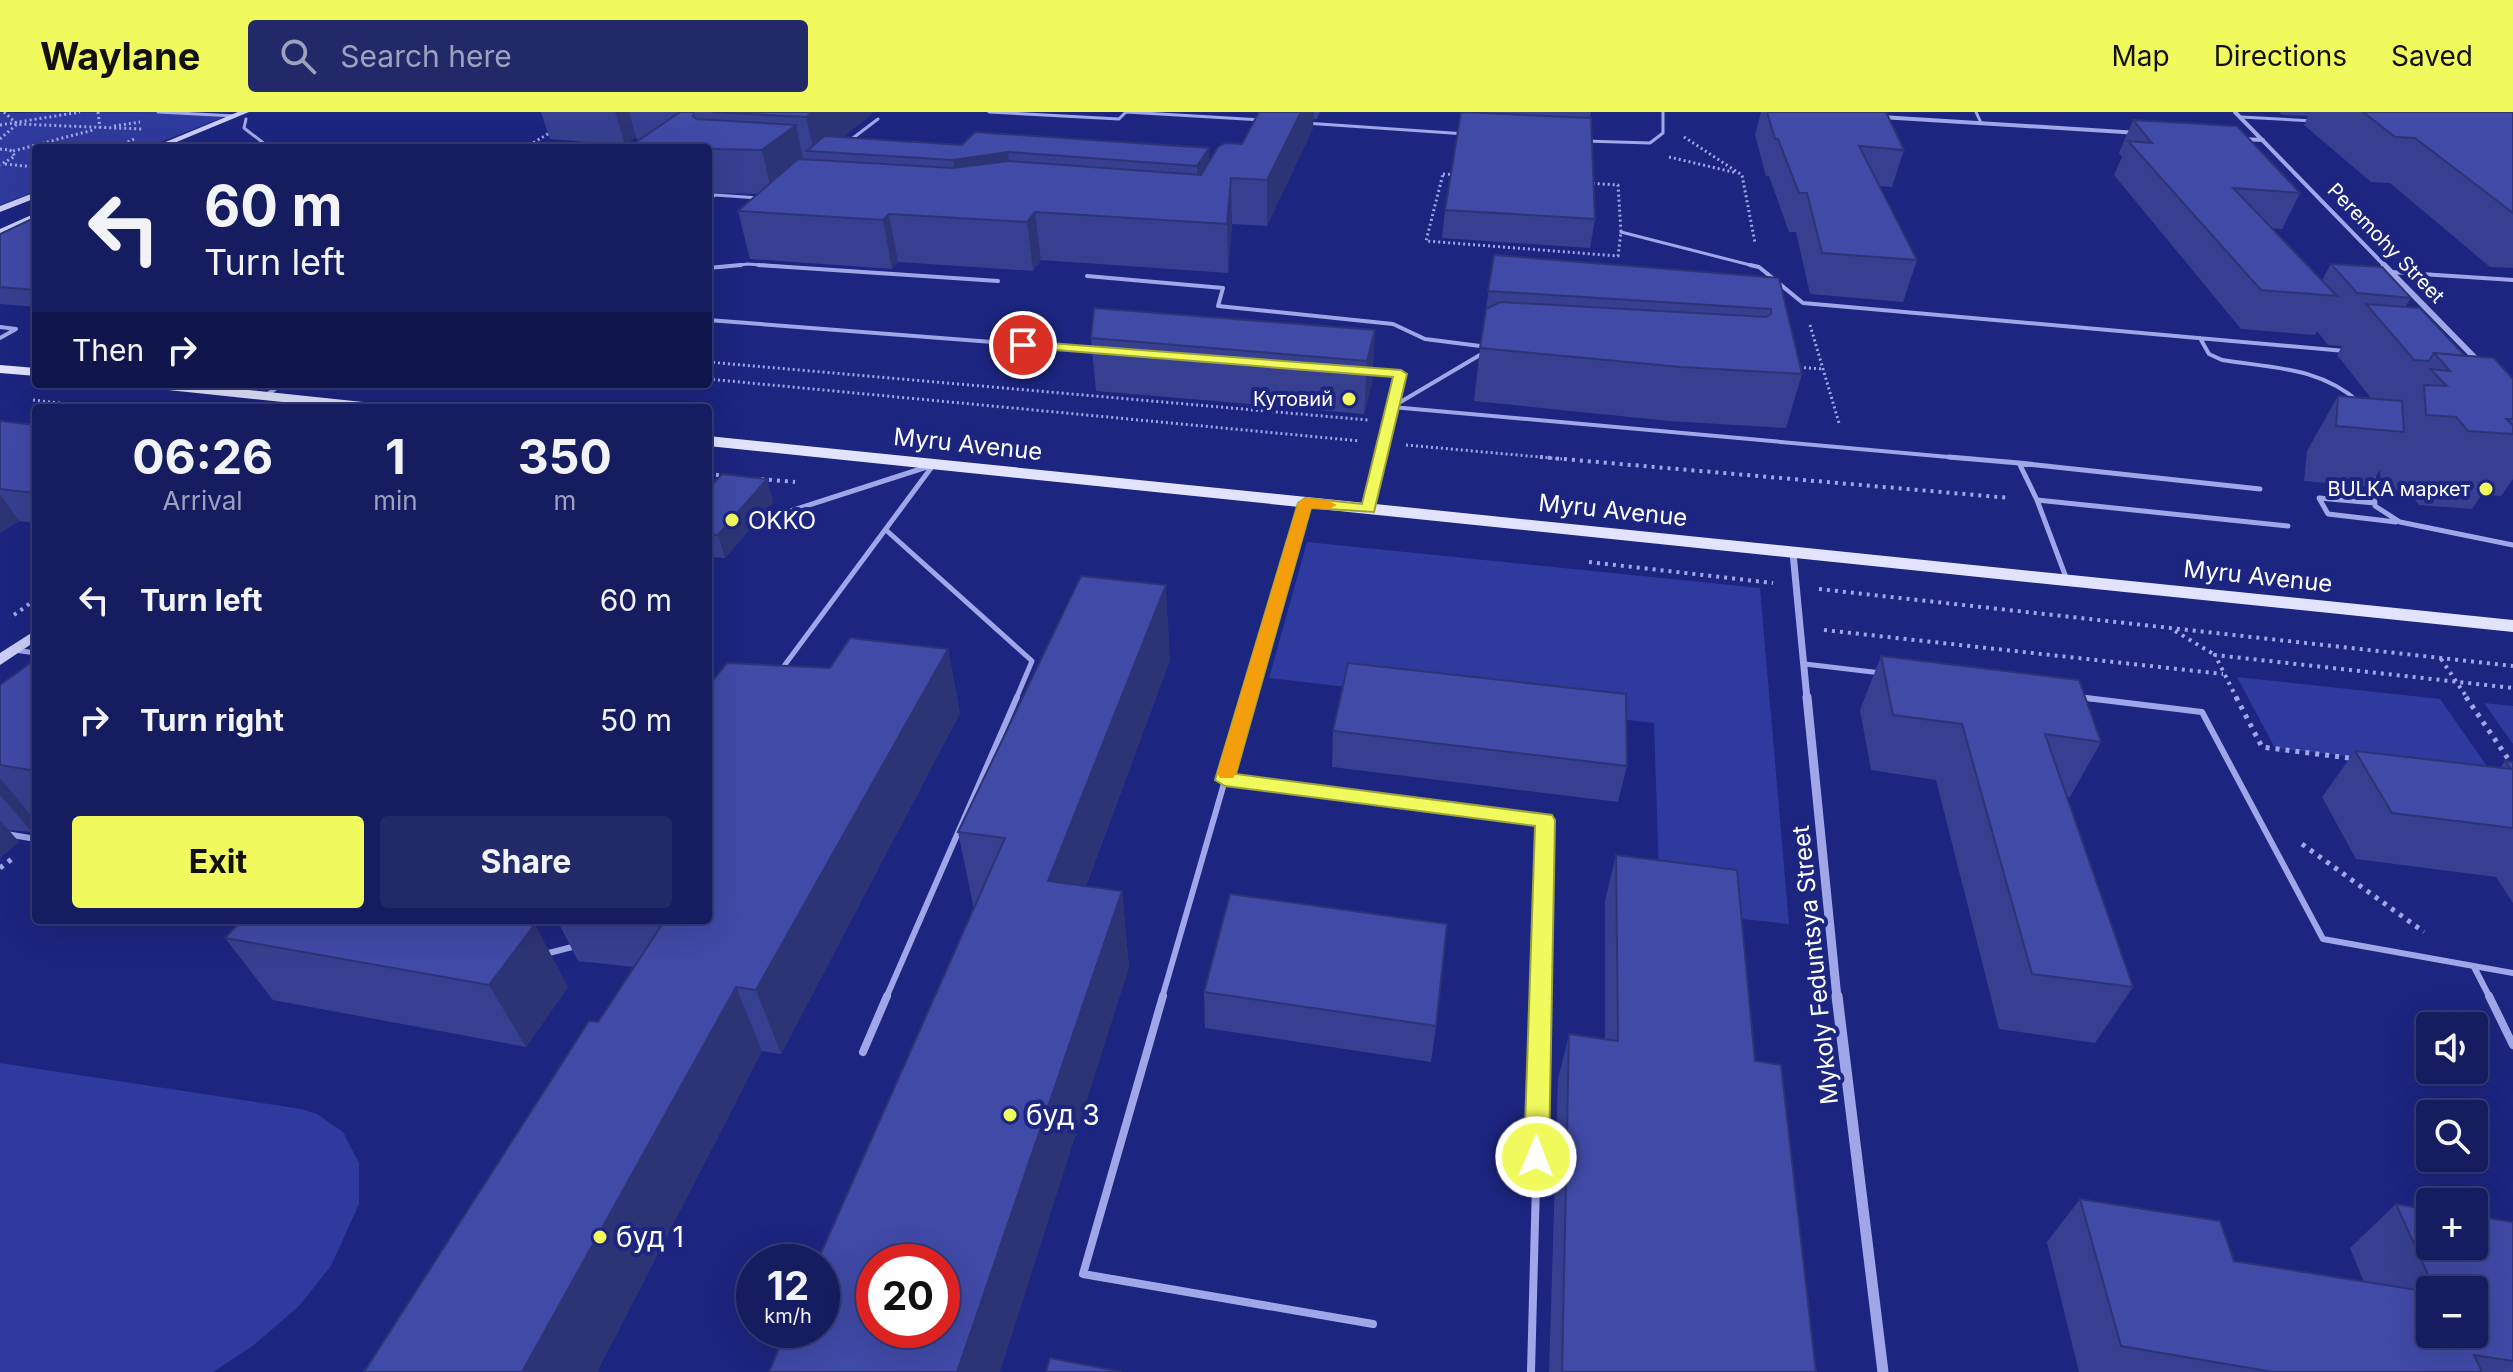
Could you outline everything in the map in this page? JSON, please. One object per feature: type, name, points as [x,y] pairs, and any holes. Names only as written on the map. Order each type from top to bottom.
[{"type":"main road","points":[[165,144],[235,116],[260,112]]},
{"type":"main road","points":[[191,144],[245,115]]},
{"type":"main road","points":[[0,210],[32,197]]},
{"type":"main road","points":[[0,210],[32,213]]},
{"type":"main road","points":[[0,233],[32,215]]},
{"type":"main road","points":[[0,369],[32,372]]},
{"type":"main road","points":[[188,388],[329,404]]},
{"type":"main road","name":"Myru Avenue","points":[[712,441],[2513,626]]},
{"type":"main road","points":[[0,660],[32,637]]},
{"type":"street","name":"Peremohy Street","points":[[2235,112],[2480,363]]},
{"type":"street","points":[[1875,117],[2152,134]]},
{"type":"street","points":[[2229,138],[2263,140]]},
{"type":"street","name":"Mykoly Feduntsya Street","points":[[1793,553],[1845,1079],[1883,1372]]},
{"type":"lane","points":[[158,112],[235,116]]},
{"type":"lane","points":[[989,112],[1119,119],[1126,112],[1276,121]]},
{"type":"lane","points":[[1573,140],[1650,143],[1663,133],[1663,112]]},
{"type":"lane","points":[[1976,112],[1981,123]]},
{"type":"lane","points":[[245,115],[244,128],[265,144]]},
{"type":"lane","points":[[2241,117],[2320,122]]},
{"type":"lane","points":[[842,146],[878,119]]},
{"type":"lane","points":[[1253,132],[1261,120]]},
{"type":"lane","points":[[1291,122],[1472,135]]},
{"type":"lane","points":[[712,197],[770,199]]},
{"type":"lane","points":[[1621,232],[1759,267],[1803,303],[2359,352]]},
{"type":"lane","points":[[712,268],[748,264],[998,281]]},
{"type":"lane","points":[[2391,272],[2513,280]]},
{"type":"lane","points":[[1087,276],[1223,288],[1218,306],[1393,324],[1425,339],[1492,348],[1392,407]]},
{"type":"lane","points":[[712,320],[1102,351]]},
{"type":"lane","points":[[0,327],[16,329],[0,338]]},
{"type":"lane","points":[[2200,338],[2209,354],[2222,360],[2318,375],[2337,382],[2364,409]]},
{"type":"lane","points":[[2467,362],[2480,363]]},
{"type":"lane","points":[[1353,370],[1401,374],[1368,509]]},
{"type":"lane","points":[[265,396],[276,388]]},
{"type":"lane","points":[[1392,407],[2019,463],[2260,489]]},
{"type":"lane","points":[[2372,460],[2375,503]]},
{"type":"lane","points":[[2019,463],[2037,500],[2067,581]]},
{"type":"lane","points":[[778,515],[934,464]]},
{"type":"lane","points":[[778,673],[934,464]]},
{"type":"lane","points":[[2400,522],[2375,503],[2319,498],[2328,514],[2400,522],[2513,545]]},
{"type":"lane","points":[[2037,500],[2288,526]]},
{"type":"lane","points":[[1305,503],[1083,1274],[1373,1324]]},
{"type":"lane","points":[[863,1052],[1032,661],[886,530]]},
{"type":"lane","points":[[14,650],[32,652]]},
{"type":"lane","points":[[1805,664],[1897,675]]},
{"type":"lane","points":[[2065,695],[2202,712],[2323,939],[2513,973]]},
{"type":"lane","points":[[1225,780],[1545,820],[1531,1372]]},
{"type":"lane","points":[[0,833],[32,838]]},
{"type":"lane","points":[[537,953],[552,955],[573,949],[581,943]]},
{"type":"lane","points":[[2474,967],[2513,1045]]},
{"type":"path","points":[[4,112],[17,124]]},
{"type":"path","points":[[0,139],[17,124],[80,112]]},
{"type":"path","points":[[0,125],[151,130]]},
{"type":"path","points":[[531,144],[560,126]]},
{"type":"path","points":[[39,144],[100,128]]},
{"type":"path","points":[[1679,134],[1742,175],[1759,267]]},
{"type":"path","points":[[0,149],[13,151],[32,146]]},
{"type":"path","points":[[1,165],[15,156],[13,151]]},
{"type":"path","points":[[1666,156],[1742,175]]},
{"type":"path","points":[[1,165],[32,167]]},
{"type":"path","points":[[1511,172],[1540,180]]},
{"type":"path","points":[[1443,174],[1540,180],[1618,185],[1621,232],[1618,256],[1426,241],[1443,174]]},
{"type":"path","points":[[1803,303],[1846,447]]},
{"type":"path","points":[[712,362],[1389,421]]},
{"type":"path","points":[[1781,366],[1823,369]]},
{"type":"path","points":[[29,399],[70,404]]},
{"type":"path","points":[[1579,561],[2513,666]]},
{"type":"path","points":[[12,616],[32,602]]},
{"type":"path","points":[[1802,627],[2224,674]]},
{"type":"path","points":[[2172,629],[2215,655],[2513,688]]},
{"type":"path","points":[[2215,655],[2262,747]]},
{"type":"path","points":[[2441,659],[2513,766]]},
{"type":"path","points":[[2251,746],[2372,760]]},
{"type":"path","points":[[2290,835],[2474,967]]},
{"type":"shaded area","points":[[171,112],[227,116],[155,144],[32,144],[32,193],[0,205],[0,113]]},
{"type":"shaded area","points":[[1307,542],[1760,588],[1789,924],[1723,917],[1659,876],[1654,723],[1269,678]]},
{"type":"shaded area","points":[[2237,677],[2440,699],[2491,772],[2275,748]]},
{"type":"shaded area","points":[[2484,703],[2513,706],[2513,744]]},
{"type":"shaded area","points":[[0,1063],[317,1114],[343,1132],[359,1163],[359,1204],[331,1266],[299,1306],[254,1345],[213,1372],[0,1372]]},
{"type":"building","points":[[680,112],[694,112],[693,116],[697,119],[796,125],[762,150],[712,149],[712,144],[633,144]]},
{"type":"building","points":[[712,112],[813,112],[806,117]]},
{"type":"building","points":[[1259,112],[1301,112],[1267,180],[1231,178],[1227,224],[1035,212],[1027,222],[889,214],[883,220],[738,211],[798,159],[953,168],[1008,161],[1201,175],[1218,147],[1225,143],[1242,144]]},
{"type":"building","points":[[1461,112],[1591,118],[1595,219],[1445,210]]},
{"type":"building","points":[[1767,112],[1886,112],[1904,150],[1859,146],[1917,260],[1822,253],[1807,193],[1799,193],[1778,139],[1775,139]]},
{"type":"building","points":[[2363,112],[2513,112],[2513,213],[2415,138],[2395,137]]},
{"type":"building","points":[[2133,120],[2237,126],[2300,193],[2233,188],[2337,296],[2261,290],[2128,141],[2152,143]]},
{"type":"building","points":[[975,132],[1209,148],[1197,166],[1008,152],[953,160],[807,151],[824,136],[962,145]]},
{"type":"building","points":[[32,219],[32,290],[0,287],[0,234]]},
{"type":"building","points":[[1494,255],[1779,278],[1802,374],[1681,367],[1480,348],[1486,309],[1500,302],[1766,317],[1771,314],[1771,309],[1488,291]]},
{"type":"building","points":[[2331,264],[2382,267],[2411,298],[2357,293]]},
{"type":"building","points":[[2366,304],[2420,308],[2465,356],[2434,353],[2429,361],[2414,360]]},
{"type":"building","points":[[1094,308],[1375,330],[1367,361],[1091,338]]},
{"type":"building","points":[[2434,353],[2494,358],[2513,379],[2513,419],[2506,419],[2513,425],[2513,434],[2468,431],[2456,417],[2426,415],[2424,385],[2447,386],[2430,369],[2450,371]]},
{"type":"building","points":[[2338,396],[2402,401],[2404,432],[2336,426]]},
{"type":"building","points":[[0,421],[32,425],[32,493],[0,489]]},
{"type":"building","points":[[722,474],[767,479],[718,535],[712,534],[712,485]]},
{"type":"building","points":[[1081,576],[1166,585],[1048,881],[1122,891],[957,1372],[769,1372],[779,1348],[840,1348],[840,1244],[825,1244],[1005,838],[958,832]]},
{"type":"building","points":[[850,638],[948,649],[756,990],[736,987],[522,1372],[364,1372],[589,1021],[598,1022],[662,924],[712,924],[712,682],[727,663],[830,668]]},
{"type":"building","points":[[1881,656],[2079,680],[2101,742],[2045,734],[2133,987],[2032,974],[1962,724],[1893,715]]},
{"type":"building","points":[[32,662],[32,770],[0,765],[0,685]]},
{"type":"building","points":[[1348,663],[1626,694],[1627,766],[1333,731]]},
{"type":"building","points":[[2355,751],[2511,769],[2505,761],[2513,762],[2513,828],[2392,813]]},
{"type":"building","points":[[1616,855],[1737,870],[1755,1061],[1781,1065],[1816,1372],[1562,1372],[1569,1034],[1618,1041]]},
{"type":"building","points":[[1230,894],[1447,924],[1436,1026],[1204,992]]},
{"type":"building","points":[[238,924],[535,924],[489,985],[225,938]]},
{"type":"building","points":[[2080,1199],[2220,1221],[2234,1261],[2416,1290],[2416,1348],[2488,1348],[2488,1276],[2429,1276],[2421,1260],[2488,1260],[2488,1218],[2513,1222],[2513,1361],[2474,1355],[2482,1372],[2273,1372],[2121,1346]]},
{"type":"building","points":[[2396,1204],[2416,1208],[2416,1248]]},
{"type":"building","points":[[1050,1358],[1122,1372],[1046,1372]]},
{"type":"slow traffic","points":[[1227,773],[1305,503],[1329,505]]},
{"type":"place","name":"Кутовий","points":[[1349,399]]},
{"type":"place","name":"BULKA маркет","points":[[2486,489]]},
{"type":"place","name":"OKKO","points":[[732,520]]},
{"type":"place","name":"буд 3","points":[[1010,1115]]},
{"type":"place","name":"буд 1","points":[[600,1237]]},
{"type":"route","points":[[1023,345],[1401,374],[1368,509],[1305,503],[1225,780],[1545,820],[1536,1157]]}]
